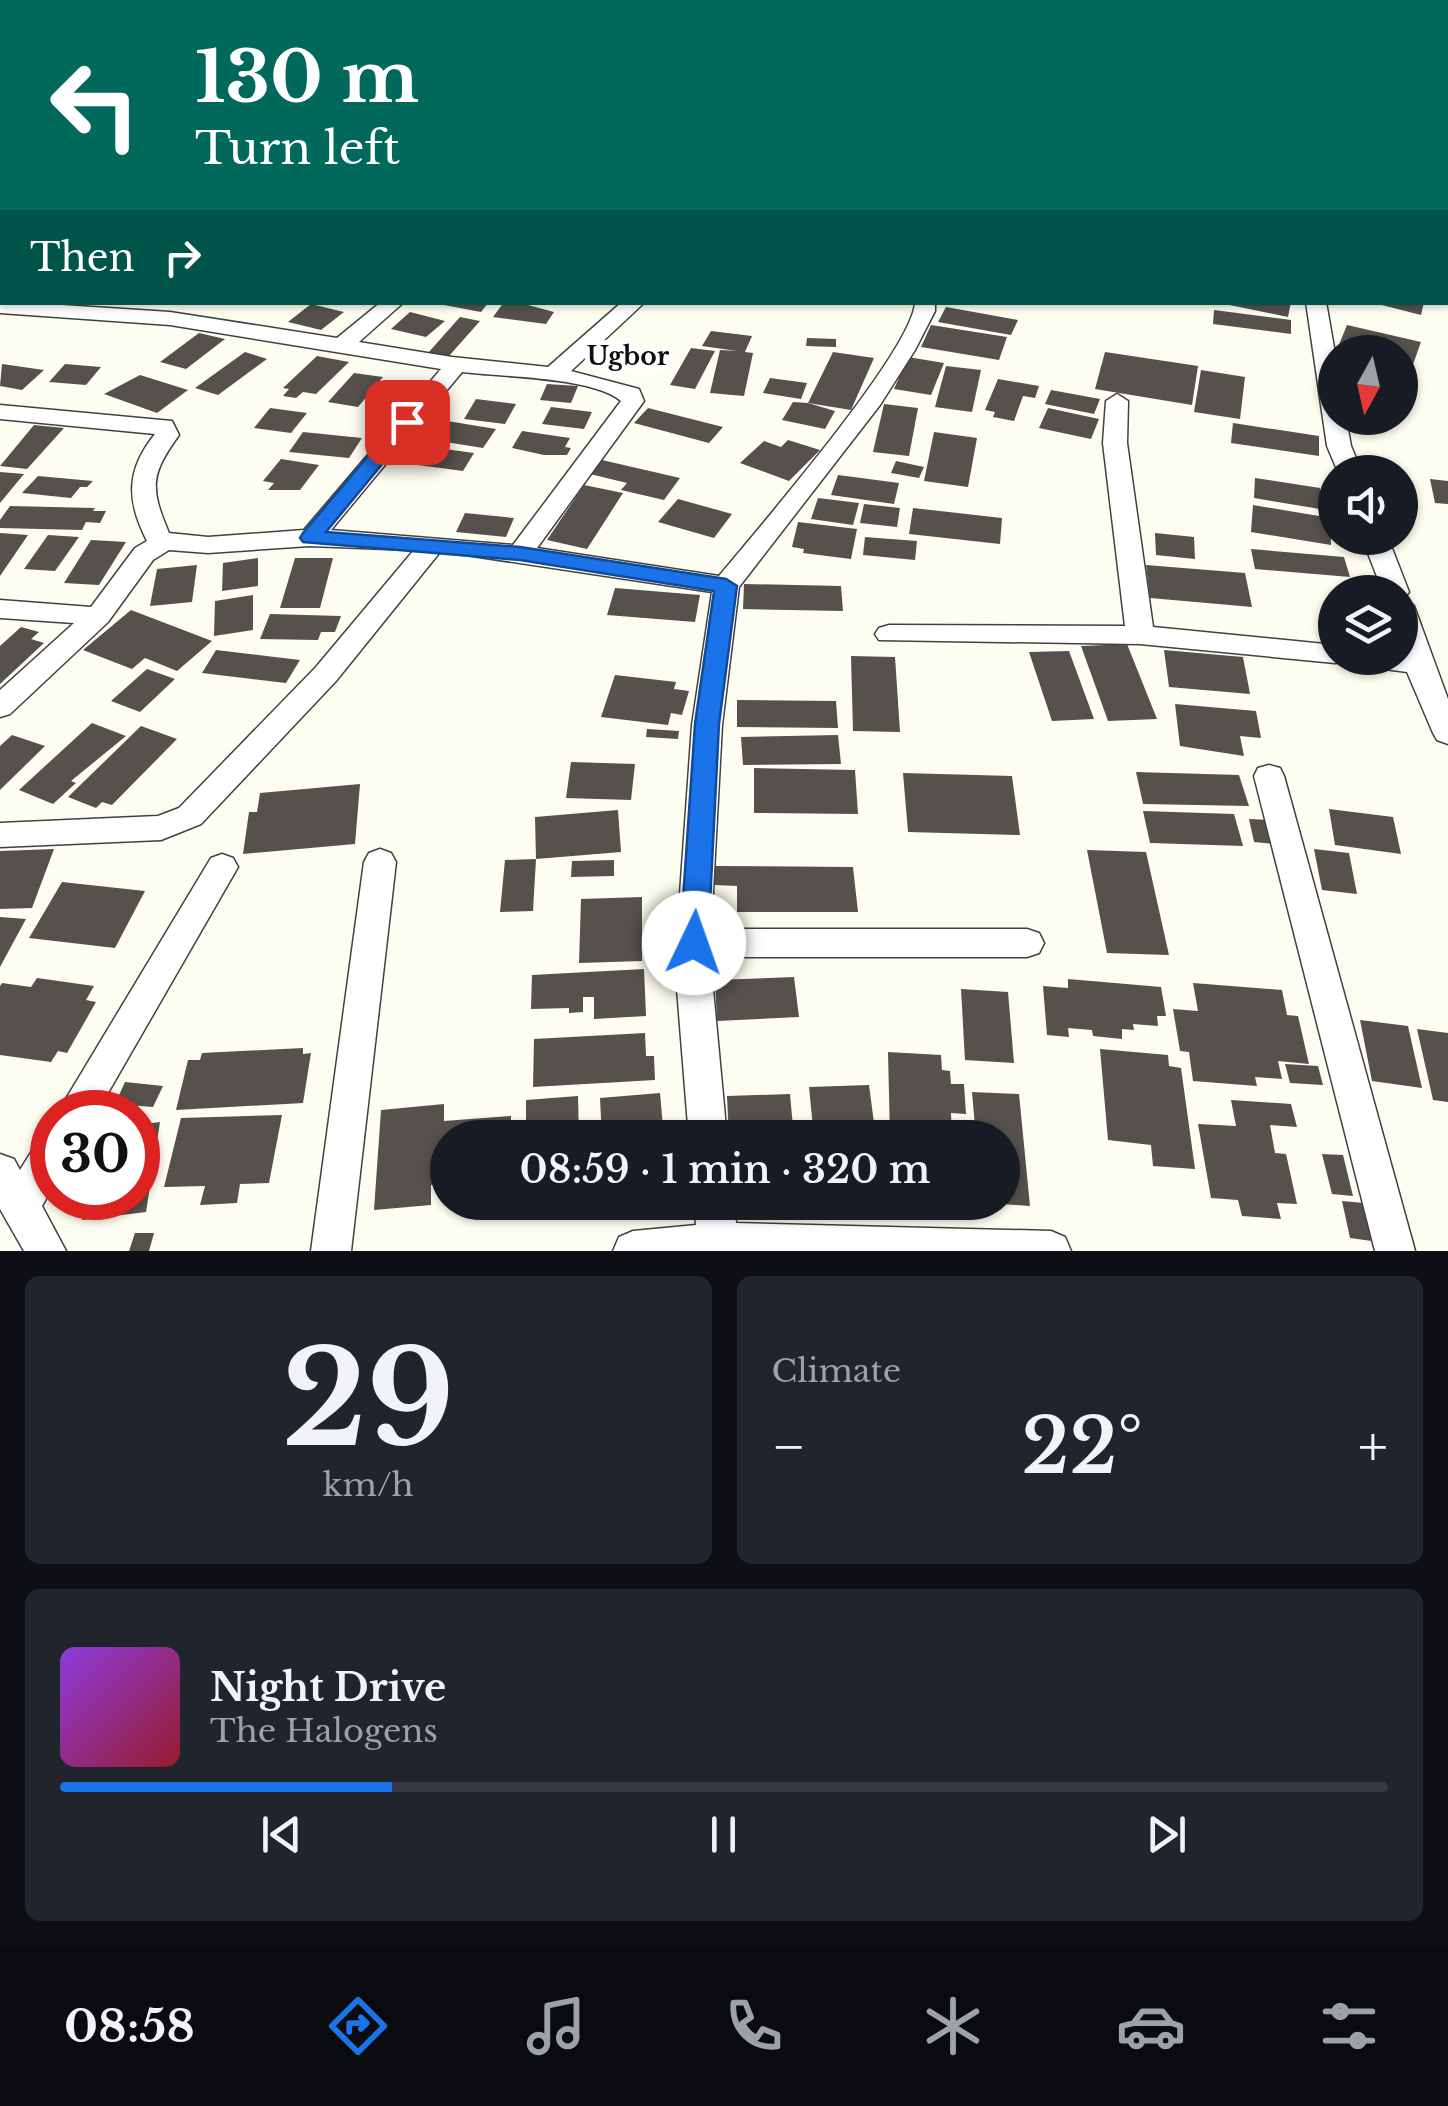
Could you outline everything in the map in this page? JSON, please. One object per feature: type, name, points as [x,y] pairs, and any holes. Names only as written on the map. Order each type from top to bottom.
[{"type":"street","points":[[342,345],[390,305]]},
{"type":"street","points":[[552,376],[632,305]]},
{"type":"street","points":[[706,1120],[692,964],[707,724],[726,586],[869,405],[904,350],[925,305]]},
{"type":"street","points":[[1316,305],[1343,455]]},
{"type":"street","points":[[0,307],[64,306],[269,331],[456,365],[552,376],[631,394],[633,400],[520,554]]},
{"type":"street","points":[[311,538],[456,365]]},
{"type":"street","points":[[1116,400],[1115,443],[1140,635]]},
{"type":"street","points":[[0,412],[164,426],[167,435],[152,452],[140,479],[142,498],[158,538],[164,542],[311,538],[432,545],[520,554],[726,586]]},
{"type":"street","points":[[0,708],[98,616],[144,554],[164,542]]},
{"type":"street","points":[[0,835],[160,828],[190,816],[326,674],[432,545]]},
{"type":"street","points":[[0,610],[98,616]]},
{"type":"street","points":[[889,634],[1140,635],[1318,652]]},
{"type":"street","points":[[1418,663],[1448,732]]},
{"type":"street","points":[[1270,776],[1395,1251]]},
{"type":"street","points":[[331,1251],[380,862]]},
{"type":"street","points":[[89,1090],[222,867]]},
{"type":"street","points":[[694,943],[1028,944]]},
{"type":"street","points":[[0,1172],[46,1251]]},
{"type":"street","points":[[20,1207],[30,1190]]},
{"type":"street","points":[[633,1251],[716,1222],[1050,1251]]},
{"type":"building","points":[[310,305],[344,312],[321,330],[288,322]]},
{"type":"building","points":[[444,305],[487,305],[481,312]]},
{"type":"building","points":[[502,305],[528,305],[554,312],[546,324],[493,317]]},
{"type":"building","points":[[1230,305],[1290,305],[1288,317]]},
{"type":"building","points":[[1382,305],[1423,305],[1421,315]]},
{"type":"building","points":[[946,307],[1018,320],[1011,335],[938,322]]},
{"type":"building","points":[[1214,310],[1291,320],[1291,334],[1213,324]]},
{"type":"building","points":[[410,312],[445,321],[426,337],[391,329]]},
{"type":"building","points":[[460,317],[480,321],[449,356],[428,353]]},
{"type":"building","points":[[931,325],[1007,337],[999,360],[921,347]]},
{"type":"building","points":[[1347,325],[1391,335],[1343,335]]},
{"type":"building","points":[[711,331],[752,336],[745,352],[753,353],[744,396],[710,393],[720,350],[737,351],[702,346]]},
{"type":"building","points":[[199,333],[225,339],[186,369],[160,362]]},
{"type":"building","points":[[807,338],[836,339],[836,347],[806,346]]},
{"type":"building","points":[[691,348],[715,351],[695,389],[670,385]]},
{"type":"building","points":[[245,352],[267,359],[218,395],[195,388]]},
{"type":"building","points":[[833,352],[874,358],[851,410],[808,403]]},
{"type":"building","points":[[1105,352],[1198,366],[1192,405],[1095,389]]},
{"type":"building","points":[[317,356],[349,362],[316,394],[283,396],[289,389],[283,388]]},
{"type":"building","points":[[908,357],[944,363],[931,395],[894,389]]},
{"type":"building","points":[[2,364],[44,370],[22,390],[0,386]]},
{"type":"building","points":[[65,364],[101,367],[86,385],[49,382]]},
{"type":"building","points":[[946,366],[981,370],[972,412],[935,407]]},
{"type":"building","points":[[1201,370],[1245,377],[1240,419],[1194,412]]},
{"type":"building","points":[[354,373],[383,377],[358,407],[328,402]]},
{"type":"building","points":[[140,375],[188,390],[157,413],[104,394]]},
{"type":"building","points":[[770,378],[807,383],[801,399],[763,393]]},
{"type":"building","points":[[998,379],[1039,386],[1035,398],[1023,396],[1014,421],[993,417],[995,412],[985,410]]},
{"type":"building","points":[[547,384],[578,386],[571,403],[540,400]]},
{"type":"building","points":[[1051,390],[1100,399],[1094,414],[1045,404]]},
{"type":"building","points":[[476,399],[516,404],[505,424],[464,419]]},
{"type":"building","points":[[793,402],[835,411],[825,429],[782,420]]},
{"type":"building","points":[[884,404],[918,408],[909,456],[873,452]]},
{"type":"building","points":[[551,407],[592,412],[584,429],[542,424]]},
{"type":"building","points":[[270,408],[307,413],[291,433],[254,428]]},
{"type":"building","points":[[648,408],[723,427],[709,443],[634,423]]},
{"type":"building","points":[[1048,408],[1099,419],[1091,439],[1039,428]]},
{"type":"building","points":[[423,417],[496,429],[483,448],[408,436]]},
{"type":"building","points":[[1233,423],[1319,436],[1319,455],[1318,456],[1231,443]]},
{"type":"building","points":[[34,425],[64,428],[27,469],[0,466]]},
{"type":"building","points":[[522,431],[570,438],[565,447],[571,448],[567,455],[544,455],[512,448]]},
{"type":"building","points":[[303,432],[362,438],[349,458],[289,452]]},
{"type":"building","points":[[934,432],[977,438],[968,487],[924,481]]},
{"type":"building","points":[[788,440],[820,450],[789,481],[740,463],[764,441],[781,447]]},
{"type":"building","points":[[400,443],[474,453],[463,471],[388,461]]},
{"type":"building","points":[[281,459],[319,465],[300,490],[268,490],[274,483],[263,481]]},
{"type":"building","points":[[602,460],[680,478],[664,500],[621,490],[627,483],[590,474]]},
{"type":"building","points":[[896,461],[924,467],[919,478],[891,473]]},
{"type":"building","points":[[0,472],[24,474],[0,503]]},
{"type":"building","points":[[838,475],[899,483],[894,504],[831,495]]},
{"type":"building","points":[[38,476],[93,481],[80,487],[71,498],[22,493]]},
{"type":"building","points":[[1255,478],[1318,488],[1318,509],[1254,498]]},
{"type":"building","points":[[1430,479],[1448,481],[1448,504],[1435,503]]},
{"type":"building","points":[[584,485],[623,493],[587,549],[547,540]]},
{"type":"building","points":[[818,498],[859,503],[853,525],[811,519]]},
{"type":"building","points":[[678,499],[732,514],[714,538],[658,522]]},
{"type":"building","points":[[864,504],[900,508],[897,527],[860,523]]},
{"type":"building","points":[[1253,505],[1318,516],[1318,543],[1251,532]]},
{"type":"building","points":[[10,506],[106,511],[100,523],[86,522],[82,530],[0,528],[0,520]]},
{"type":"building","points":[[913,508],[1002,518],[1000,544],[909,534]]},
{"type":"building","points":[[465,513],[514,518],[506,537],[456,532]]},
{"type":"building","points":[[798,522],[857,529],[851,559],[803,553],[804,549],[792,547]]},
{"type":"building","points":[[0,533],[28,535],[0,576]]},
{"type":"building","points":[[1155,533],[1194,537],[1195,559],[1156,555]]},
{"type":"building","points":[[48,535],[79,537],[55,571],[24,569]]},
{"type":"building","points":[[865,537],[917,541],[915,560],[863,555]]},
{"type":"building","points":[[91,540],[126,542],[99,585],[64,583]]},
{"type":"building","points":[[1251,549],[1344,557],[1349,575],[1326,575],[1255,569]]},
{"type":"building","points":[[258,558],[258,586],[222,591],[223,563]]},
{"type":"building","points":[[295,558],[333,558],[320,608],[280,608]]},
{"type":"building","points":[[197,565],[192,602],[150,606],[157,569]]},
{"type":"building","points":[[1146,565],[1245,573],[1252,607],[1150,598]]},
{"type":"building","points":[[744,584],[841,586],[843,611],[743,609]]},
{"type":"building","points":[[615,588],[700,595],[695,622],[607,615]]},
{"type":"building","points":[[253,595],[253,630],[214,636],[215,601]]},
{"type":"building","points":[[131,610],[212,641],[177,671],[145,658],[132,669],[83,650]]},
{"type":"building","points":[[270,614],[341,616],[335,632],[321,632],[318,640],[260,639]]},
{"type":"building","points":[[21,627],[39,632],[31,639],[44,643],[0,684],[0,646]]},
{"type":"building","points":[[1127,644],[1157,719],[1108,721],[1081,646]]},
{"type":"building","points":[[216,650],[300,660],[286,683],[202,673]]},
{"type":"building","points":[[1164,650],[1243,657],[1250,694],[1169,687]]},
{"type":"building","points":[[1069,651],[1094,719],[1052,721],[1029,652]]},
{"type":"building","points":[[851,656],[895,657],[900,732],[853,731]]},
{"type":"building","points":[[147,669],[175,679],[140,712],[111,701]]},
{"type":"building","points":[[615,675],[676,682],[674,689],[689,691],[682,715],[671,713],[668,725],[601,717]]},
{"type":"building","points":[[737,700],[836,701],[838,728],[737,727]]},
{"type":"building","points":[[1175,704],[1256,711],[1261,738],[1240,736],[1244,756],[1180,746]]},
{"type":"building","points":[[92,723],[126,736],[71,781],[76,783],[53,804],[19,790]]},
{"type":"building","points":[[141,726],[177,739],[112,805],[102,802],[96,808],[68,797]]},
{"type":"building","points":[[647,729],[679,731],[678,739],[646,737]]},
{"type":"building","points":[[12,735],[45,746],[0,790],[0,746]]},
{"type":"building","points":[[838,735],[841,764],[743,765],[741,737]]},
{"type":"building","points":[[571,762],[635,764],[631,800],[566,798]]},
{"type":"building","points":[[754,768],[855,770],[858,814],[754,813]]},
{"type":"building","points":[[1136,772],[1239,775],[1249,806],[1143,804]]},
{"type":"building","points":[[903,773],[1012,776],[1020,835],[908,832]]},
{"type":"building","points":[[360,784],[355,844],[243,854],[249,812],[257,812],[260,793]]},
{"type":"building","points":[[1329,809],[1393,817],[1401,854],[1335,845]]},
{"type":"building","points":[[618,810],[621,852],[536,859],[535,817]]},
{"type":"building","points":[[1143,811],[1234,814],[1243,846],[1150,843]]},
{"type":"building","points":[[1249,819],[1270,820],[1274,844],[1254,842]]},
{"type":"building","points":[[54,849],[32,908],[0,909],[0,851]]},
{"type":"building","points":[[1314,849],[1349,853],[1357,894],[1322,890]]},
{"type":"building","points":[[1087,850],[1146,852],[1169,955],[1107,953]]},
{"type":"building","points":[[536,859],[533,911],[500,912],[505,860]]},
{"type":"building","points":[[614,860],[614,876],[571,877],[572,861]]},
{"type":"building","points":[[715,866],[853,867],[858,912],[737,912],[737,886],[714,885]]},
{"type":"building","points":[[62,882],[145,891],[115,948],[29,938]]},
{"type":"building","points":[[642,897],[642,961],[579,963],[581,899]]},
{"type":"building","points":[[0,917],[26,919],[0,967]]},
{"type":"building","points":[[644,969],[646,1016],[594,1019],[594,997],[583,997],[583,1012],[569,1013],[569,1008],[531,1009],[532,975]]},
{"type":"building","points":[[794,977],[799,1017],[717,1021],[715,980]]},
{"type":"building","points":[[37,978],[94,986],[86,1000],[96,1002],[67,1053],[58,1051],[51,1062],[0,1055],[0,986],[2,983],[31,987]]},
{"type":"building","points":[[1068,979],[1161,987],[1166,1016],[1157,1016],[1158,1026],[1133,1024],[1134,1030],[1122,1029],[1122,1039],[1068,1028],[1069,1037],[1047,1035],[1043,986],[1068,988]]},
{"type":"building","points":[[1193,983],[1282,990],[1287,1015],[1298,1016],[1309,1064],[1278,1061],[1282,1079],[1255,1077],[1257,1086],[1193,1081],[1189,1052],[1180,1051],[1173,1009],[1198,1011]]},
{"type":"building","points":[[961,989],[1008,992],[1014,1063],[965,1060]]},
{"type":"building","points":[[1360,1020],[1408,1026],[1422,1088],[1372,1081]]},
{"type":"building","points":[[1417,1029],[1448,1033],[1448,1102],[1433,1100]]},
{"type":"building","points":[[645,1033],[646,1056],[654,1056],[655,1080],[533,1087],[534,1039]]},
{"type":"building","points":[[303,1048],[303,1054],[311,1053],[303,1103],[176,1110],[188,1060],[200,1060],[202,1053]]},
{"type":"building","points":[[1100,1049],[1168,1055],[1169,1066],[1181,1068],[1195,1169],[1153,1166],[1151,1145],[1108,1140]]},
{"type":"building","points":[[888,1052],[941,1055],[942,1070],[950,1071],[951,1084],[964,1084],[966,1114],[951,1113],[951,1120],[890,1120]]},
{"type":"building","points":[[1285,1064],[1318,1066],[1323,1085],[1290,1083]]},
{"type":"building","points":[[125,1082],[163,1086],[160,1092],[121,1090]]},
{"type":"building","points":[[869,1085],[874,1120],[812,1120],[809,1087]]},
{"type":"building","points":[[972,1092],[1019,1094],[1030,1206],[1020,1205],[1020,1120],[974,1120]]},
{"type":"building","points":[[660,1093],[662,1120],[601,1120],[600,1098]]},
{"type":"building","points":[[790,1094],[792,1120],[728,1120],[727,1096]]},
{"type":"building","points":[[578,1096],[579,1120],[526,1120],[526,1100]]},
{"type":"building","points":[[1231,1100],[1291,1104],[1297,1127],[1270,1125],[1275,1153],[1286,1154],[1297,1204],[1277,1203],[1281,1219],[1242,1216],[1238,1200],[1211,1198],[1198,1124],[1236,1126]]},
{"type":"building","points":[[444,1104],[444,1120],[430,1120],[430,1205],[374,1210],[381,1110]]},
{"type":"building","points":[[282,1115],[269,1183],[240,1184],[237,1203],[200,1205],[205,1186],[164,1187],[181,1118]]},
{"type":"building","points":[[511,1116],[511,1120],[457,1120]]},
{"type":"building","points":[[1322,1154],[1343,1155],[1353,1196],[1332,1194]]},
{"type":"building","points":[[1342,1201],[1364,1203],[1372,1241],[1350,1238]]},
{"type":"building","points":[[135,1233],[154,1233],[149,1251],[129,1251]]},
{"type":"district","name":"Ugbor","points":[[628,356]]},
{"type":"route","points":[[407,422],[311,538],[520,554],[726,586],[707,724],[694,943]]}]
